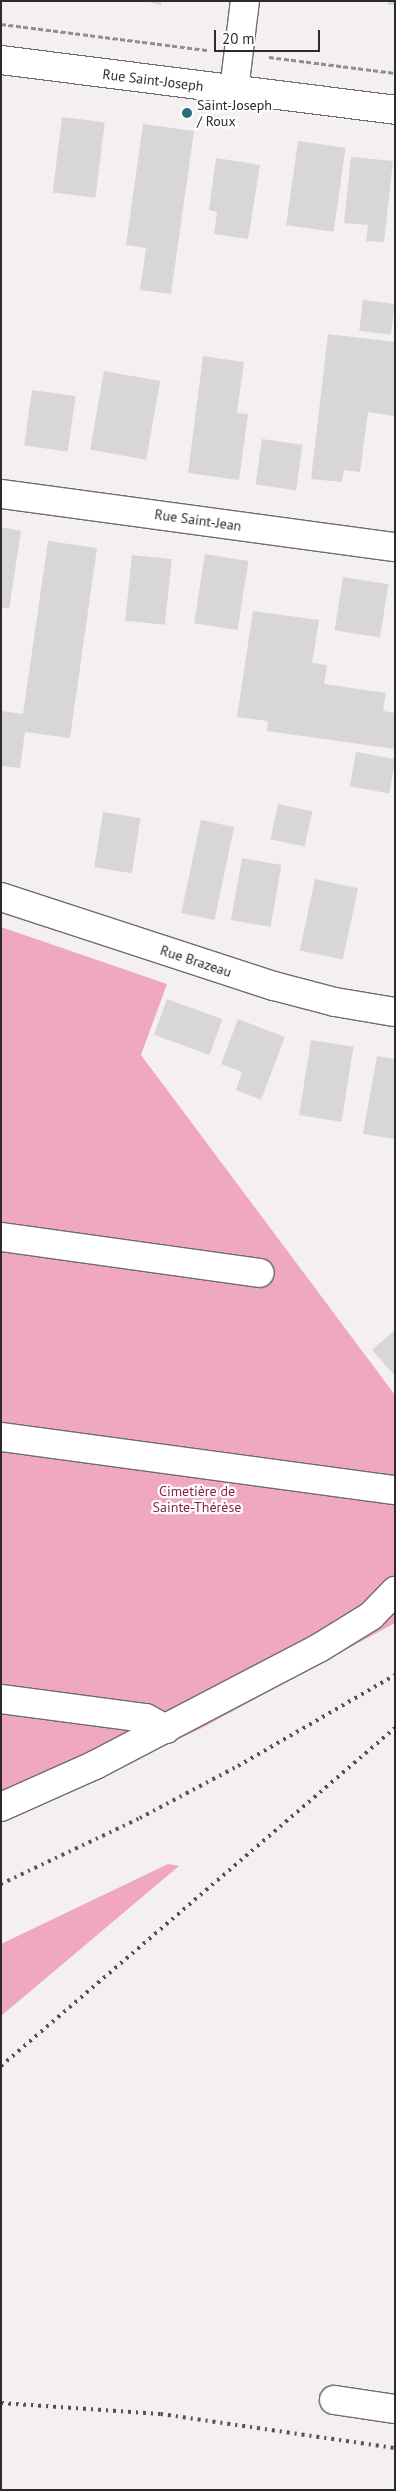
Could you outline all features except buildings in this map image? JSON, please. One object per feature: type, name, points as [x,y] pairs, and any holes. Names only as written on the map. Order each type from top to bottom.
[{"type":"street","points":[[234,90],[245,1]]},
{"type":"street","name":"Rue Saint-Joseph","points":[[1,60],[395,110]]},
{"type":"street","name":"Rue Saint-Jean","points":[[1,494],[395,547]]},
{"type":"street","name":"Rue Brazeau","points":[[1,897],[274,986],[335,1002],[395,1012]]},
{"type":"street","points":[[1,1237],[260,1272]]},
{"type":"street","points":[[1,1437],[395,1490]]},
{"type":"street","points":[[1,1806],[95,1765],[350,1631],[384,1605],[395,1591]]},
{"type":"street","points":[[1,1699],[146,1718],[166,1729]]},
{"type":"street","points":[[334,2400],[395,2409]]},
{"type":"path","points":[[1,24],[200,49]]},
{"type":"path","points":[[277,58],[395,73]]},
{"type":"green space","name":"Cimetière de Sainte-Thérèse","points":[[1,927],[167,984],[141,1055],[395,1395],[395,1623],[198,1730],[1,1822]]},
{"type":"green space","points":[[168,1864],[179,1866],[1,2016],[1,1944]]},
{"type":"railway","points":[[1,1884],[140,1818],[238,1766],[395,1675]]},
{"type":"railway","points":[[1,2066],[395,1728]]},
{"type":"railway","points":[[1,2403],[161,2414],[395,2448]]},
{"type":"place","name":"Saint-Joseph / Roux","points":[[187,113]]}]
